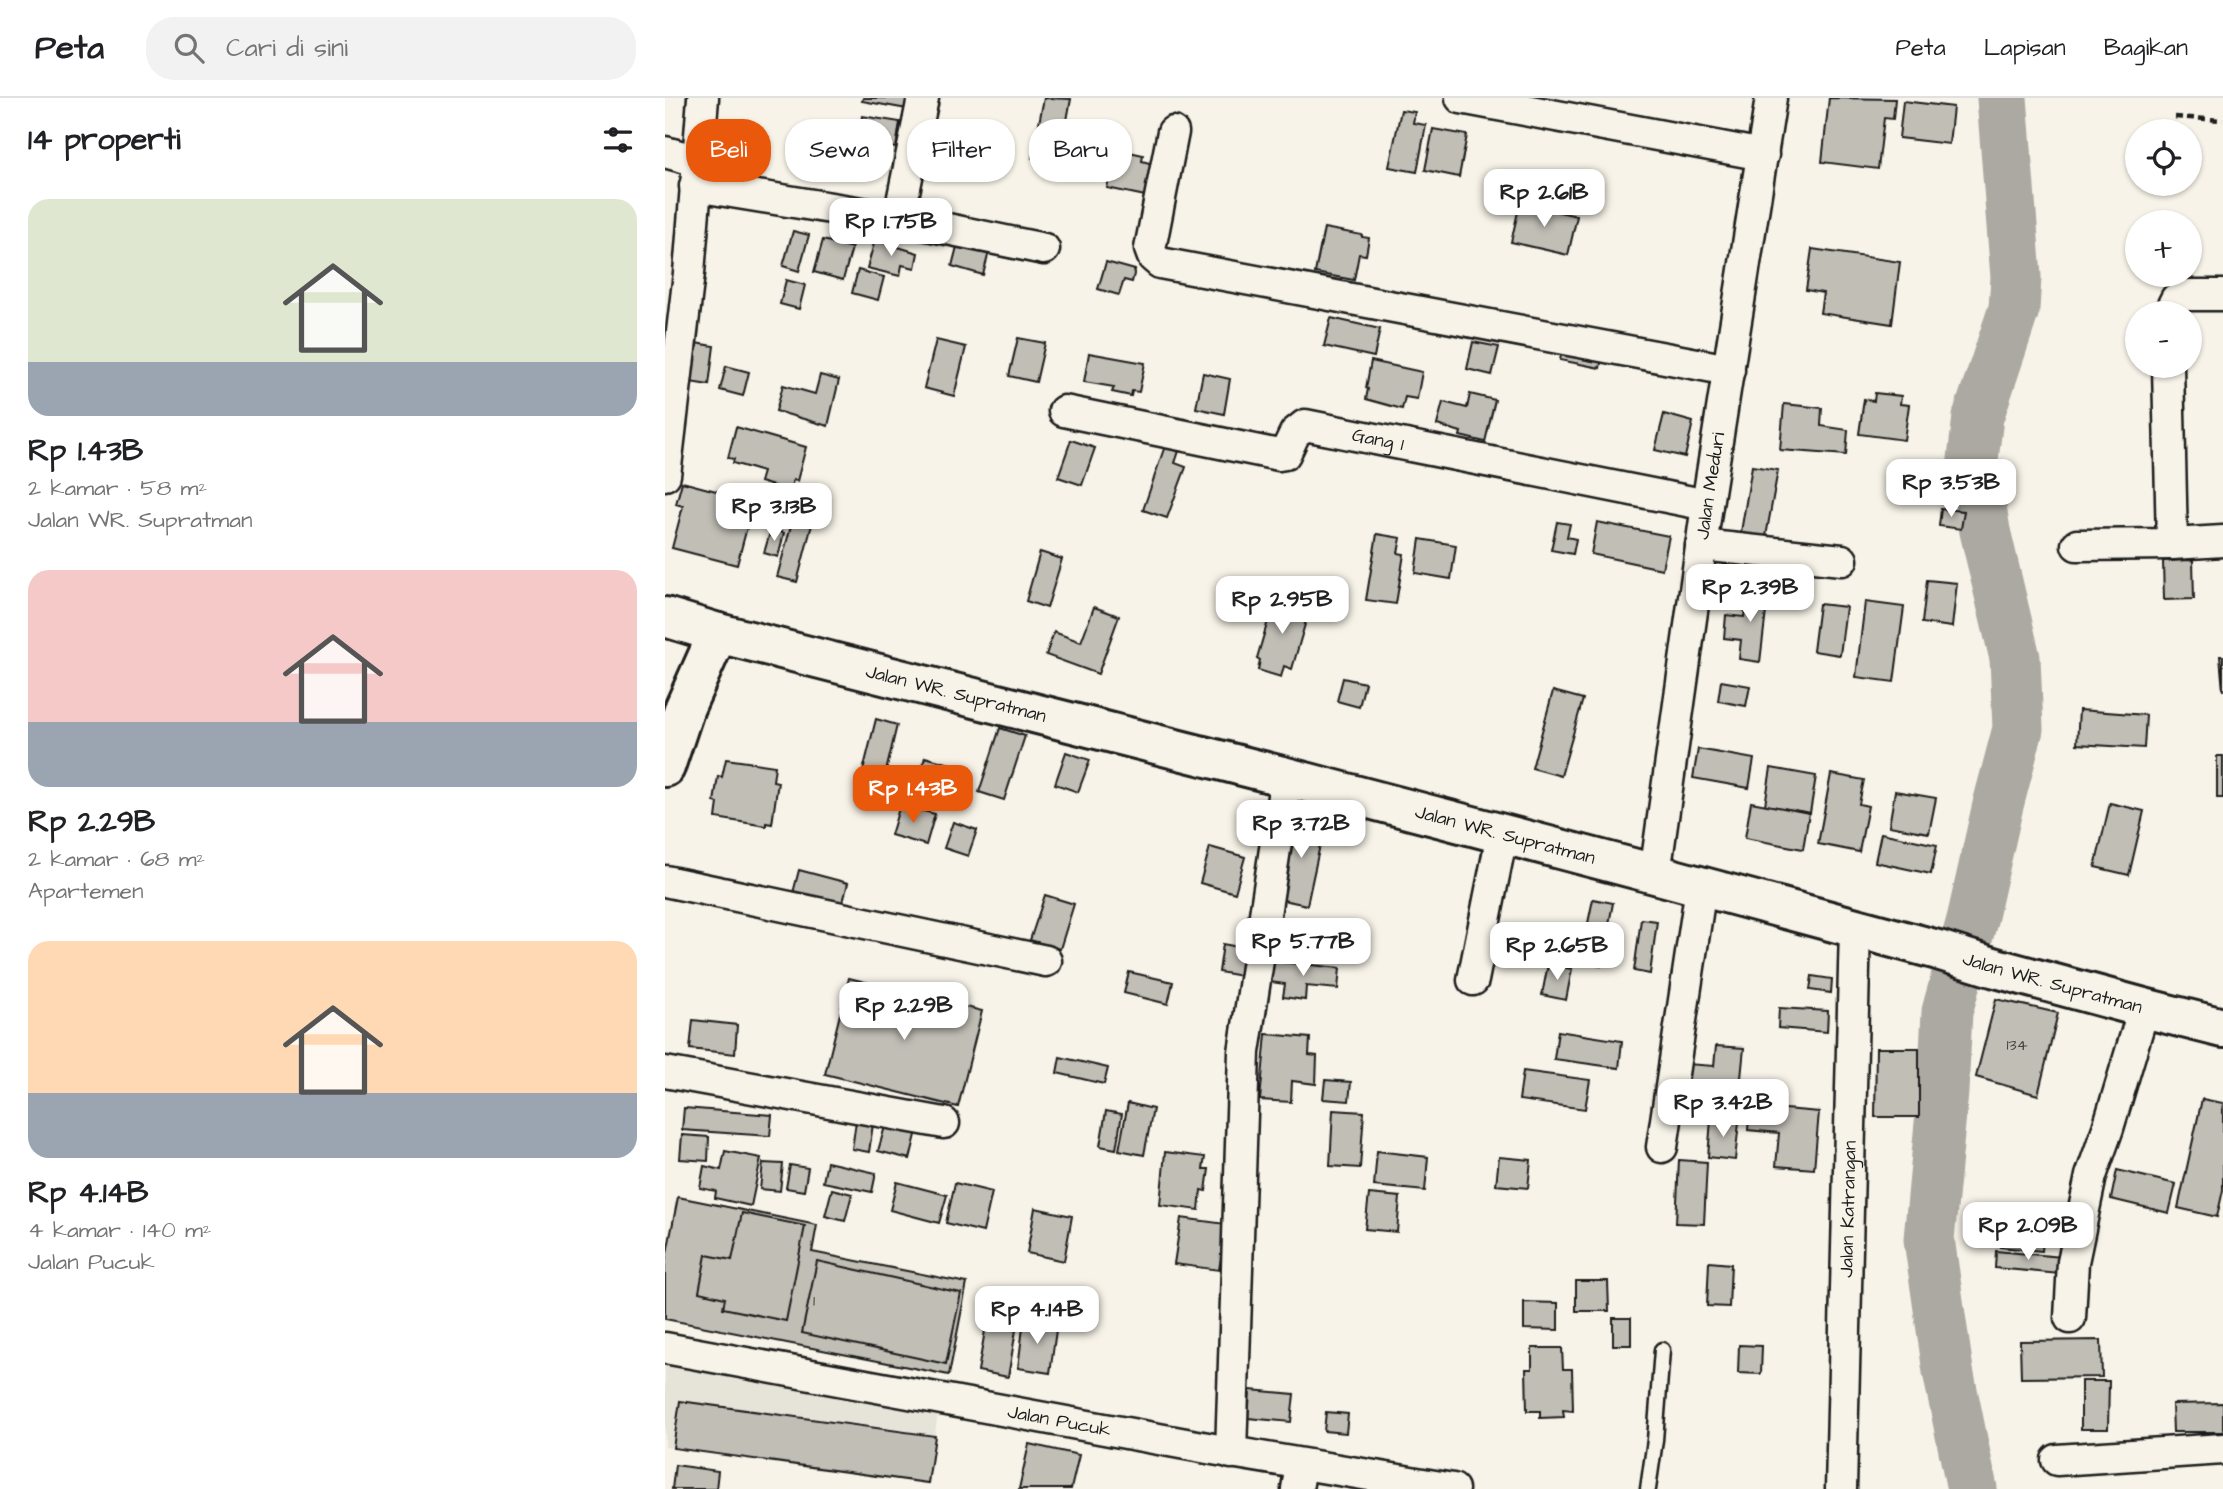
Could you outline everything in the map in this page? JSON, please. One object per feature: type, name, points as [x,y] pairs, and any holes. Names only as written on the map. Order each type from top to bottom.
[{"type":"main road","name":"Jalan WR. Supratman","points":[[665,617],[1655,874],[2223,1028]]},
{"type":"main road","points":[[665,766],[685,707],[717,632]]},
{"type":"street","points":[[701,119],[703,98]]},
{"type":"street","points":[[903,197],[923,98]]},
{"type":"street","points":[[1461,98],[1763,155]]},
{"type":"street","name":"Jalan Meduri","points":[[1655,874],[1707,505],[1772,98]]},
{"type":"street","points":[[1173,132],[1150,249],[1153,257],[1160,263],[1729,370]]},
{"type":"street","points":[[665,152],[686,166]]},
{"type":"street","points":[[665,475],[671,364],[689,274],[696,182]]},
{"type":"street","points":[[737,182],[1044,249]]},
{"type":"street","points":[[2175,301],[2187,295],[2223,295]]},
{"type":"street","points":[[2168,378],[2172,544]]},
{"type":"street","name":"Gang 1","points":[[1064,411],[1279,455],[1287,451],[1295,433],[1305,425],[1707,505]]},
{"type":"street","points":[[2077,545],[2223,541]]},
{"type":"street","points":[[1701,545],[1842,560]]},
{"type":"street","points":[[1231,1453],[1244,1052],[1286,777]]},
{"type":"street","points":[[1473,980],[1502,835]]},
{"type":"street","points":[[665,881],[1046,961]]},
{"type":"street","points":[[1662,1147],[1701,887]]},
{"type":"street","name":"Jalan Katrangan","points":[[1841,1489],[1855,928]]},
{"type":"street","points":[[2070,1318],[2073,1262],[2091,1177],[2144,1008]]},
{"type":"street","points":[[665,1072],[944,1123]]},
{"type":"street","name":"Jalan Pucuk","points":[[665,1348],[1231,1453],[1299,1477],[1453,1489]]},
{"type":"street","points":[[2057,1460],[2223,1449]]},
{"type":"lane","points":[[1648,1489],[1662,1350]]},
{"type":"path","points":[[2175,117],[2223,120]]},
{"type":"shaded area","points":[[667,1362],[939,1406],[928,1483],[665,1447]]},
{"type":"building","points":[[863,98],[915,98],[913,110],[862,101]]},
{"type":"building","points":[[1044,98],[1071,99],[1067,119],[1040,119]]},
{"type":"building","points":[[1829,98],[1895,99],[1893,119],[1884,118],[1878,169],[1822,162]]},
{"type":"building","points":[[1903,101],[1953,107],[1949,144],[1899,138]]},
{"type":"building","points":[[1401,110],[1415,112],[1413,123],[1426,125],[1417,172],[1389,167]]},
{"type":"building","points":[[893,121],[900,122],[896,148],[893,147]]},
{"type":"building","points":[[1433,129],[1467,135],[1459,177],[1425,170]]},
{"type":"building","points":[[1132,153],[1143,155],[1142,161],[1157,165],[1150,197],[1107,188],[1108,182],[1132,182]]},
{"type":"building","points":[[1520,203],[1577,216],[1568,255],[1511,242]]},
{"type":"building","points":[[1324,228],[1369,238],[1366,255],[1359,254],[1354,280],[1315,273]]},
{"type":"building","points":[[793,231],[809,235],[799,271],[783,266]]},
{"type":"building","points":[[960,235],[991,244],[983,275],[952,266]]},
{"type":"building","points":[[823,240],[852,248],[843,280],[814,272]]},
{"type":"building","points":[[875,240],[918,253],[915,268],[902,265],[900,276],[867,268]]},
{"type":"building","points":[[1812,249],[1900,262],[1892,324],[1820,313],[1823,293],[1806,290]]},
{"type":"building","points":[[1106,262],[1135,270],[1132,282],[1124,280],[1119,295],[1098,289]]},
{"type":"building","points":[[858,270],[884,277],[878,300],[852,293]]},
{"type":"building","points":[[786,280],[805,285],[799,309],[780,304]]},
{"type":"building","points":[[1331,318],[1380,329],[1374,357],[1324,346]]},
{"type":"building","points":[[1018,338],[1045,343],[1036,382],[1009,376]]},
{"type":"building","points":[[936,340],[966,347],[954,396],[924,388]]},
{"type":"building","points":[[1564,341],[1604,349],[1600,368],[1560,360]]},
{"type":"building","points":[[1473,342],[1499,347],[1492,375],[1467,369]]},
{"type":"building","points":[[695,343],[714,346],[709,385],[690,382]]},
{"type":"building","points":[[1089,353],[1145,363],[1139,392],[1132,391],[1131,396],[1112,392],[1114,387],[1084,382]]},
{"type":"building","points":[[1371,361],[1422,372],[1417,399],[1405,397],[1402,409],[1366,399]]},
{"type":"building","points":[[726,366],[749,372],[743,396],[720,390]]},
{"type":"building","points":[[1203,373],[1230,379],[1224,414],[1196,408]]},
{"type":"building","points":[[820,375],[839,380],[828,426],[776,411],[783,385],[815,394]]},
{"type":"building","points":[[1875,393],[1901,396],[1900,404],[1909,405],[1904,440],[1859,434],[1864,399],[1874,401]]},
{"type":"building","points":[[1470,394],[1495,400],[1485,442],[1460,436],[1461,432],[1437,425],[1443,402],[1467,408]]},
{"type":"building","points":[[1784,404],[1822,408],[1821,426],[1848,430],[1846,455],[1780,450]]},
{"type":"building","points":[[1664,414],[1693,422],[1685,457],[1655,450]]},
{"type":"building","points":[[736,427],[806,447],[797,481],[793,480],[790,491],[760,482],[763,472],[733,463],[734,459],[728,458]]},
{"type":"building","points":[[1168,437],[1182,442],[1175,463],[1186,467],[1167,518],[1143,510]]},
{"type":"building","points":[[1071,440],[1095,448],[1082,485],[1058,477]]},
{"type":"building","points":[[1752,466],[1778,470],[1765,542],[1740,538]]},
{"type":"building","points":[[682,482],[754,501],[737,565],[672,548],[683,506],[676,504]]},
{"type":"building","points":[[797,504],[816,509],[797,582],[777,577]]},
{"type":"building","points":[[1941,509],[1964,511],[1961,529],[1939,526]]},
{"type":"building","points":[[1557,522],[1570,524],[1567,537],[1576,539],[1573,554],[1551,550]]},
{"type":"building","points":[[1597,522],[1669,536],[1662,569],[1591,554]]},
{"type":"building","points":[[771,529],[784,533],[778,557],[764,553]]},
{"type":"building","points":[[1377,534],[1401,538],[1398,553],[1404,554],[1396,604],[1366,600]]},
{"type":"building","points":[[1420,539],[1456,545],[1451,579],[1415,573]]},
{"type":"building","points":[[1040,552],[1062,559],[1047,608],[1026,601]]},
{"type":"building","points":[[2193,560],[2194,599],[2164,600],[2163,561]]},
{"type":"building","points":[[1927,580],[1957,583],[1952,627],[1922,623]]},
{"type":"building","points":[[1748,584],[1769,586],[1760,662],[1739,659],[1741,640],[1724,638],[1726,615],[1744,617]]},
{"type":"building","points":[[1275,597],[1310,607],[1292,669],[1284,666],[1281,677],[1258,670],[1260,660],[1257,658]]},
{"type":"building","points":[[1865,602],[1904,607],[1894,682],[1856,677]]},
{"type":"building","points":[[1819,604],[1846,607],[1840,655],[1813,651]]},
{"type":"building","points":[[1094,607],[1119,616],[1098,674],[1046,655],[1054,632],[1081,642]]},
{"type":"building","points":[[2220,656],[2223,656],[2223,691]]},
{"type":"building","points":[[1343,678],[1365,683],[1359,707],[1337,701]]},
{"type":"building","points":[[1721,681],[1750,686],[1746,706],[1718,701]]},
{"type":"building","points":[[1553,691],[1583,699],[1561,776],[1532,768]]},
{"type":"building","points":[[2079,710],[2146,715],[2144,748],[2077,744]]},
{"type":"building","points":[[876,719],[897,725],[884,780],[862,775]]},
{"type":"building","points":[[1000,728],[1025,736],[1004,800],[979,792]]},
{"type":"building","points":[[1698,749],[1754,759],[1749,788],[1693,778]]},
{"type":"building","points":[[1066,752],[1090,760],[1078,792],[1055,784]]},
{"type":"building","points":[[2217,756],[2223,756],[2223,798],[2217,798]]},
{"type":"building","points":[[925,757],[961,767],[953,795],[917,786]]},
{"type":"building","points":[[726,759],[775,766],[773,781],[778,782],[772,824],[766,823],[766,826],[716,818],[718,803],[714,802],[718,776],[722,777]]},
{"type":"building","points":[[1771,768],[1816,776],[1810,813],[1765,805]]},
{"type":"building","points":[[1831,774],[1864,780],[1859,804],[1868,806],[1859,852],[1818,844]]},
{"type":"building","points":[[1895,791],[1936,798],[1929,833],[1889,826]]},
{"type":"building","points":[[1751,802],[1809,813],[1803,849],[1745,838]]},
{"type":"building","points":[[2110,803],[2144,811],[2129,875],[2095,867]]},
{"type":"building","points":[[900,805],[935,814],[926,845],[891,835]]},
{"type":"building","points":[[1296,816],[1325,822],[1307,905],[1278,899]]},
{"type":"building","points":[[953,822],[977,830],[968,856],[944,848]]},
{"type":"building","points":[[1881,833],[1937,845],[1931,874],[1875,862]]},
{"type":"building","points":[[1210,847],[1245,857],[1235,893],[1200,883]]},
{"type":"building","points":[[799,870],[848,883],[842,906],[793,893]]},
{"type":"building","points":[[1045,895],[1074,904],[1060,949],[1030,940]]},
{"type":"building","points":[[1593,899],[1613,903],[1601,966],[1580,962]]},
{"type":"building","points":[[1641,919],[1657,921],[1650,974],[1634,971]]},
{"type":"building","points":[[1223,944],[1258,951],[1253,978],[1219,972]]},
{"type":"building","points":[[1271,961],[1340,968],[1338,989],[1306,986],[1305,1000],[1283,997],[1285,984],[1270,982]]},
{"type":"building","points":[[1548,964],[1572,969],[1566,1000],[1542,995]]},
{"type":"building","points":[[1129,972],[1173,982],[1168,1004],[1124,993]]},
{"type":"building","points":[[1812,976],[1832,979],[1831,993],[1810,990]]},
{"type":"building","points":[[849,978],[982,1011],[958,1107],[825,1074]]},
{"type":"building","points":[[1996,999],[2058,1013],[2038,1095],[1976,1077]]},
{"type":"building","points":[[1779,1008],[1828,1011],[1827,1032],[1778,1028]]},
{"type":"building","points":[[693,1020],[737,1025],[735,1054],[690,1049]]},
{"type":"building","points":[[1558,1031],[1622,1041],[1619,1068],[1554,1059]]},
{"type":"building","points":[[1266,1034],[1310,1038],[1309,1055],[1317,1056],[1316,1084],[1292,1081],[1291,1102],[1260,1100]]},
{"type":"building","points":[[1716,1046],[1744,1048],[1739,1098],[1684,1092],[1687,1064],[1714,1066]]},
{"type":"building","points":[[1876,1048],[1919,1048],[1919,1117],[1875,1117]]},
{"type":"building","points":[[1060,1057],[1108,1068],[1104,1084],[1057,1073]]},
{"type":"building","points":[[1523,1071],[1590,1080],[1585,1109],[1519,1100]]},
{"type":"building","points":[[1325,1080],[1351,1082],[1349,1101],[1323,1099]]},
{"type":"building","points":[[2202,1099],[2223,1103],[2223,1190],[2217,1217],[2178,1208]]},
{"type":"building","points":[[1128,1103],[1153,1109],[1144,1155],[1119,1150]]},
{"type":"building","points":[[1750,1106],[1819,1112],[1814,1169],[1776,1166],[1779,1133],[1748,1130]]},
{"type":"building","points":[[684,1108],[772,1115],[770,1136],[682,1130]]},
{"type":"building","points":[[1333,1110],[1364,1112],[1360,1168],[1330,1166]]},
{"type":"building","points":[[1106,1111],[1122,1114],[1116,1149],[1100,1146]]},
{"type":"building","points":[[1711,1119],[1739,1122],[1735,1160],[1708,1157]]},
{"type":"building","points":[[856,1121],[873,1124],[869,1152],[852,1149]]},
{"type":"building","points":[[886,1123],[917,1131],[910,1159],[878,1151]]},
{"type":"building","points":[[682,1135],[709,1137],[708,1161],[680,1159]]},
{"type":"building","points":[[725,1151],[761,1158],[751,1206],[715,1198],[716,1191],[700,1188],[704,1166],[721,1170]]},
{"type":"building","points":[[1377,1151],[1428,1157],[1425,1191],[1374,1186]]},
{"type":"building","points":[[1165,1152],[1205,1157],[1203,1169],[1209,1169],[1206,1191],[1201,1190],[1199,1210],[1160,1205]]},
{"type":"building","points":[[1499,1157],[1531,1160],[1528,1188],[1496,1185]]},
{"type":"building","points":[[1679,1160],[1707,1162],[1704,1224],[1676,1223]]},
{"type":"building","points":[[827,1162],[876,1173],[872,1192],[823,1182]]},
{"type":"building","points":[[763,1163],[783,1164],[780,1191],[760,1189]]},
{"type":"building","points":[[790,1165],[808,1168],[804,1191],[786,1188]]},
{"type":"building","points":[[2117,1170],[2176,1184],[2169,1213],[2111,1199]]},
{"type":"building","points":[[897,1182],[947,1195],[939,1223],[890,1210]]},
{"type":"building","points":[[955,1183],[992,1192],[983,1232],[946,1223]]},
{"type":"building","points":[[832,1189],[852,1194],[845,1221],[825,1216]]},
{"type":"building","points":[[1369,1194],[1400,1197],[1397,1232],[1365,1229]]},
{"type":"building","points":[[678,1197],[817,1225],[812,1252],[967,1283],[949,1375],[665,1319],[665,1263]]},
{"type":"building","points":[[1035,1208],[1072,1216],[1064,1261],[1027,1253]]},
{"type":"building","points":[[742,1213],[805,1226],[786,1321],[723,1308],[725,1298],[699,1292],[706,1255],[732,1260]]},
{"type":"building","points":[[2002,1215],[2045,1218],[2042,1251],[2000,1247]]},
{"type":"building","points":[[1181,1218],[1226,1224],[1219,1270],[1174,1264]]},
{"type":"building","points":[[1996,1251],[2062,1257],[2060,1274],[1995,1268]]},
{"type":"building","points":[[817,1261],[961,1293],[946,1364],[802,1333]]},
{"type":"building","points":[[1709,1262],[1731,1264],[1729,1307],[1707,1306]]},
{"type":"building","points":[[1576,1281],[1608,1281],[1609,1311],[1576,1311]]},
{"type":"building","points":[[1524,1302],[1558,1303],[1558,1330],[1524,1329]]},
{"type":"building","points":[[1613,1318],[1631,1318],[1631,1345],[1613,1345]]},
{"type":"building","points":[[1024,1319],[1057,1323],[1050,1373],[1018,1368]]},
{"type":"building","points":[[986,1325],[1016,1330],[1008,1377],[978,1371]]},
{"type":"building","points":[[2101,1340],[2102,1377],[2021,1378],[2020,1341]]},
{"type":"building","points":[[1739,1345],[1762,1346],[1761,1374],[1738,1373]]},
{"type":"building","points":[[1532,1348],[1562,1348],[1563,1369],[1572,1369],[1573,1411],[1563,1410],[1564,1417],[1540,1418],[1540,1411],[1527,1411],[1526,1369],[1532,1369]]},
{"type":"building","points":[[2081,1381],[2109,1381],[2108,1429],[2081,1429]]},
{"type":"building","points":[[1250,1390],[1294,1394],[1291,1422],[1248,1418]]},
{"type":"building","points":[[680,1401],[935,1436],[928,1483],[673,1448]]},
{"type":"building","points":[[2223,1403],[2223,1432],[2173,1432],[2172,1404]]},
{"type":"building","points":[[1326,1412],[1348,1414],[1346,1433],[1324,1431]]},
{"type":"building","points":[[1029,1444],[1079,1455],[1071,1489],[1019,1489]]},
{"type":"building","points":[[675,1465],[718,1471],[716,1489],[672,1489]]},
{"type":"waterway","points":[[1972,1489],[1948,1371],[1929,1239],[1943,1092],[1947,1012],[2018,729],[2015,658],[1985,531],[1973,459],[1978,417],[2014,309],[2016,277],[2002,98]]}]
